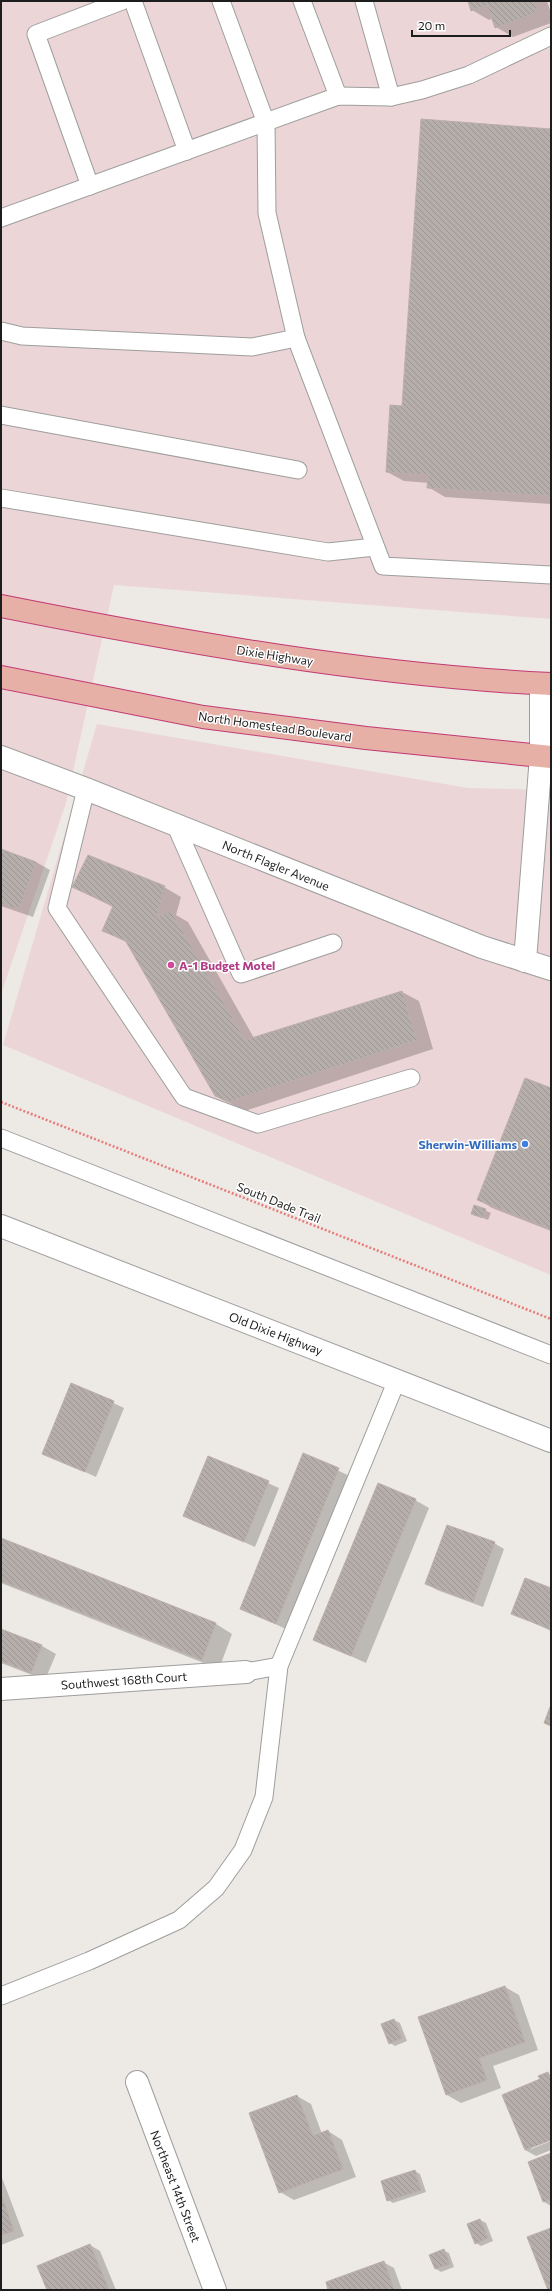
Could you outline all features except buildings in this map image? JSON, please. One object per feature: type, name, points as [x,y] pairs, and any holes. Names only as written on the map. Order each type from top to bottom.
[{"type":"highway","name":"Dixie Highway","points":[[1,606],[190,641],[316,661],[377,669],[546,684]]},
{"type":"highway","name":"North Homestead Boulevard","points":[[1,677],[204,717],[366,738],[546,756]]},
{"type":"street","points":[[525,961],[546,756],[546,684]]},
{"type":"street","name":"North Flagler Avenue","points":[[1,757],[175,824],[482,947],[551,969]]},
{"type":"street","name":"Old Dixie Highway","points":[[1,1226],[551,1441]]},
{"type":"street","name":"Southwest 168th Court","points":[[1,1689],[246,1672]]},
{"type":"street","name":"Northeast 14th Street","points":[[137,2082],[215,2290]]},
{"type":"lane","points":[[90,186],[36,34],[122,1]]},
{"type":"lane","points":[[133,1],[187,151]]},
{"type":"lane","points":[[221,1],[266,123],[267,212],[296,338],[383,566],[551,575]]},
{"type":"lane","points":[[302,1],[338,96]]},
{"type":"lane","points":[[364,1],[391,98]]},
{"type":"lane","points":[[1,218],[338,96],[391,98],[469,75],[551,36]]},
{"type":"lane","points":[[1,331],[22,336],[252,347],[296,338]]},
{"type":"lane","points":[[1,415],[298,470]]},
{"type":"lane","points":[[1,498],[328,552],[375,547]]},
{"type":"lane","points":[[86,789],[57,908],[184,1097],[258,1124],[411,1078]]},
{"type":"lane","points":[[175,824],[241,974],[333,943]]},
{"type":"lane","points":[[1,1138],[551,1355]]},
{"type":"lane","points":[[1,1996],[88,1961],[179,1920],[216,1888],[243,1850],[264,1797],[279,1666],[397,1380]]},
{"type":"lane","points":[[246,1672],[279,1666]]},
{"type":"path","name":"South Dade Trail","points":[[1,1102],[551,1319]]},
{"type":"shaded area","points":[[1,1],[551,1],[551,619],[114,585],[66,803],[1,994]]},
{"type":"shaded area","points":[[97,724],[468,788],[551,790],[551,1275],[3,1045]]},
{"type":"place","name":"A-1 Budget Motel","points":[[171,965]]},
{"type":"place","name":"Sherwin-Williams","points":[[525,1144]]}]
